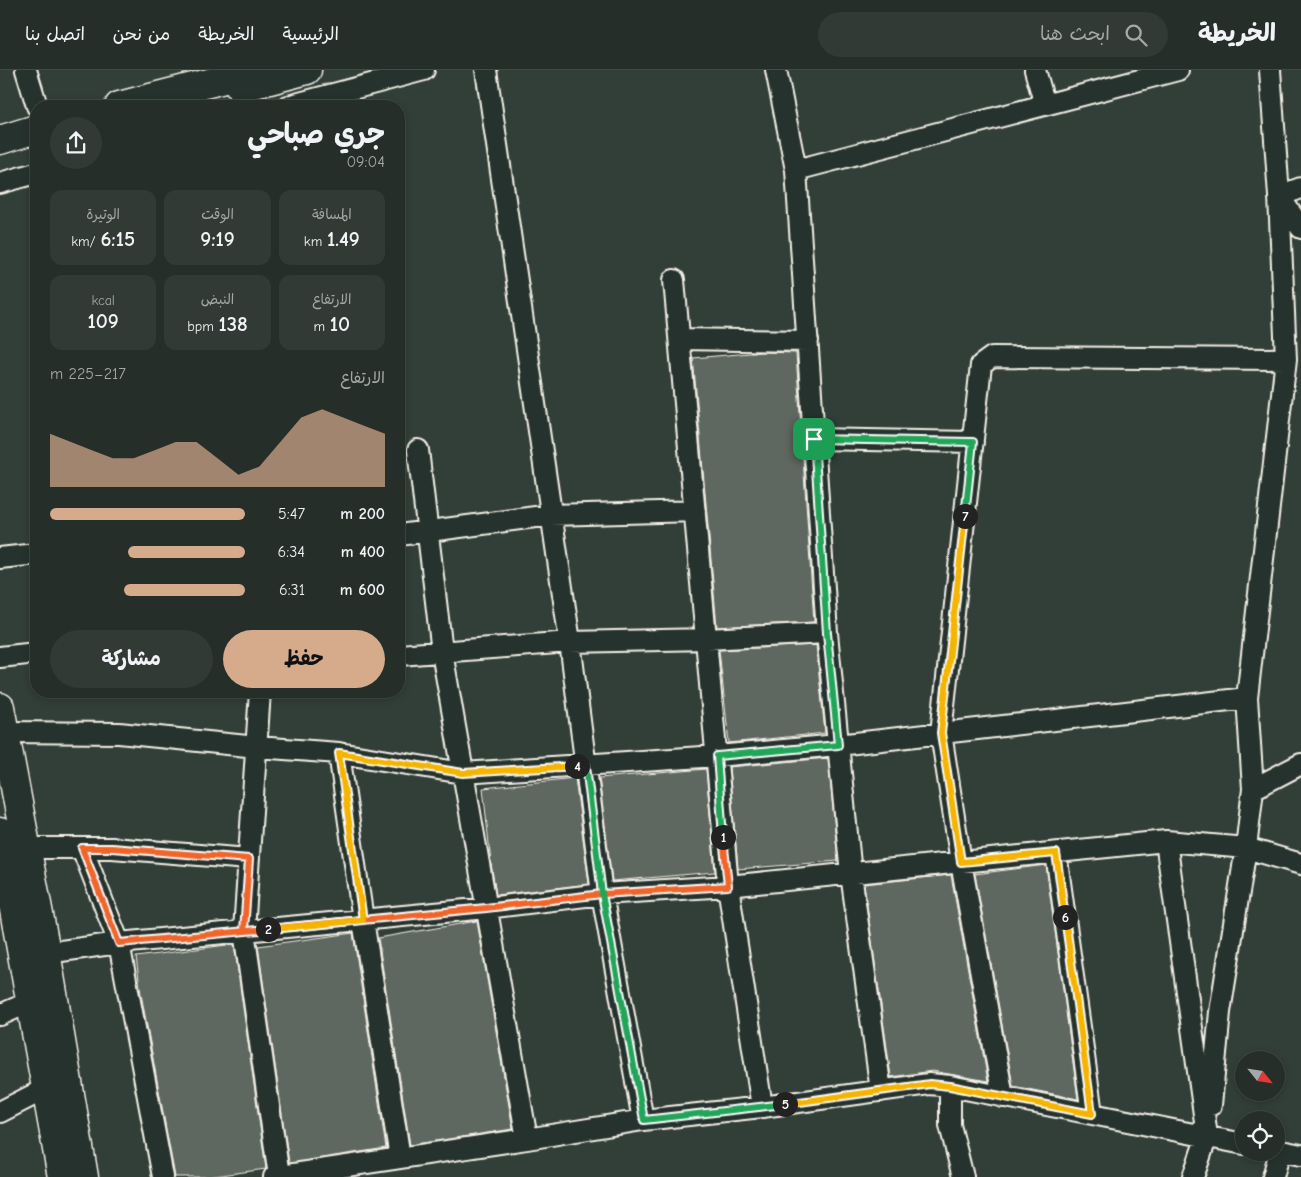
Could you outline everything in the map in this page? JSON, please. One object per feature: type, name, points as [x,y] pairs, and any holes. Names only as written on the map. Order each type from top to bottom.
[{"type":"main road","points":[[134,100],[187,78],[259,70]]},
{"type":"main road","points":[[193,100],[307,70]]},
{"type":"main road","points":[[0,140],[30,131]]},
{"type":"main road","points":[[0,153],[30,145]]},
{"type":"main road","points":[[2,719],[27,848],[34,955],[32,1001],[62,1177]]},
{"type":"main road","points":[[0,832],[4,884],[34,955],[84,1177]]},
{"type":"street","points":[[26,70],[35,100]]},
{"type":"street","points":[[311,100],[424,70]]},
{"type":"street","points":[[486,70],[570,642],[602,894],[644,1120]]},
{"type":"street","points":[[776,70],[796,170],[827,633],[851,874],[881,1090]]},
{"type":"street","points":[[1035,70],[1045,105]]},
{"type":"street","points":[[796,170],[1178,70]]},
{"type":"street","points":[[1193,1177],[1207,1136],[1220,1012],[1246,848],[1253,790],[1247,698],[1286,359],[1279,196],[1270,70]]},
{"type":"street","points":[[0,183],[30,175]]},
{"type":"street","points":[[1279,196],[1301,188]]},
{"type":"street","points":[[1279,196],[1301,228]]},
{"type":"street","points":[[674,280],[728,886],[762,1107]]},
{"type":"street","points":[[680,339],[808,341]]},
{"type":"street","points":[[1003,1097],[961,862],[941,733],[981,365],[992,356],[1286,359]]},
{"type":"street","points":[[814,439],[973,442]]},
{"type":"street","points":[[418,450],[442,652],[527,1139]]},
{"type":"street","points":[[405,534],[551,515],[695,511]]},
{"type":"street","points":[[0,558],[30,555]]},
{"type":"street","points":[[405,655],[570,642],[706,639],[827,633]]},
{"type":"street","points":[[0,657],[30,654]]},
{"type":"street","points":[[260,698],[244,931],[279,1176]]},
{"type":"street","points":[[2,719],[256,747],[339,753],[463,773],[586,766],[838,745],[1247,698]]},
{"type":"street","points":[[339,753],[400,1158]]},
{"type":"street","points":[[1253,790],[1301,764]]},
{"type":"street","points":[[1166,841],[1207,1136]]},
{"type":"street","points":[[34,955],[119,943],[486,908],[602,894],[728,886],[1166,841],[1246,848],[1301,864]]},
{"type":"street","points":[[27,848],[112,848],[249,859]]},
{"type":"street","points":[[82,848],[119,943],[162,1177]]},
{"type":"street","points":[[1056,853],[1092,1114]]},
{"type":"street","points":[[0,1015],[32,1001]]},
{"type":"street","points":[[274,1177],[644,1120],[762,1107],[930,1084],[950,1086],[1235,1142]]},
{"type":"street","points":[[950,1086],[950,1125],[963,1177]]},
{"type":"street","points":[[0,1112],[47,1088]]},
{"type":"street","points":[[1285,1152],[1301,1155]]},
{"type":"street","points":[[1273,1177],[1276,1161]]},
{"type":"building","points":[[762,352],[796,353],[814,622],[717,627],[693,358]]},
{"type":"building","points":[[816,645],[825,733],[729,743],[719,650]]},
{"type":"building","points":[[828,758],[838,861],[738,869],[729,767]]},
{"type":"building","points":[[706,769],[715,872],[612,881],[599,778]]},
{"type":"building","points":[[575,778],[589,884],[496,895],[483,788]]},
{"type":"building","points":[[1046,865],[1078,1099],[1013,1086],[975,874]]},
{"type":"building","points":[[951,875],[988,1081],[932,1071],[891,1077],[864,884]]},
{"type":"building","points":[[477,921],[513,1129],[410,1145],[378,938]]},
{"type":"building","points":[[353,933],[386,1148],[289,1163],[258,946]]},
{"type":"building","points":[[234,944],[266,1169],[207,1177],[175,1177],[141,994],[136,957]]},
{"type":"route","points":[[814,439],[827,633],[838,745],[717,756],[728,886],[602,894],[486,908],[363,920],[119,943],[82,848],[112,848],[249,859],[244,931],[363,920],[339,753],[463,773],[586,766],[602,894],[644,1120],[762,1107],[930,1084],[950,1086],[1092,1114],[1056,853],[961,862],[941,733],[973,442],[814,439]]}]
